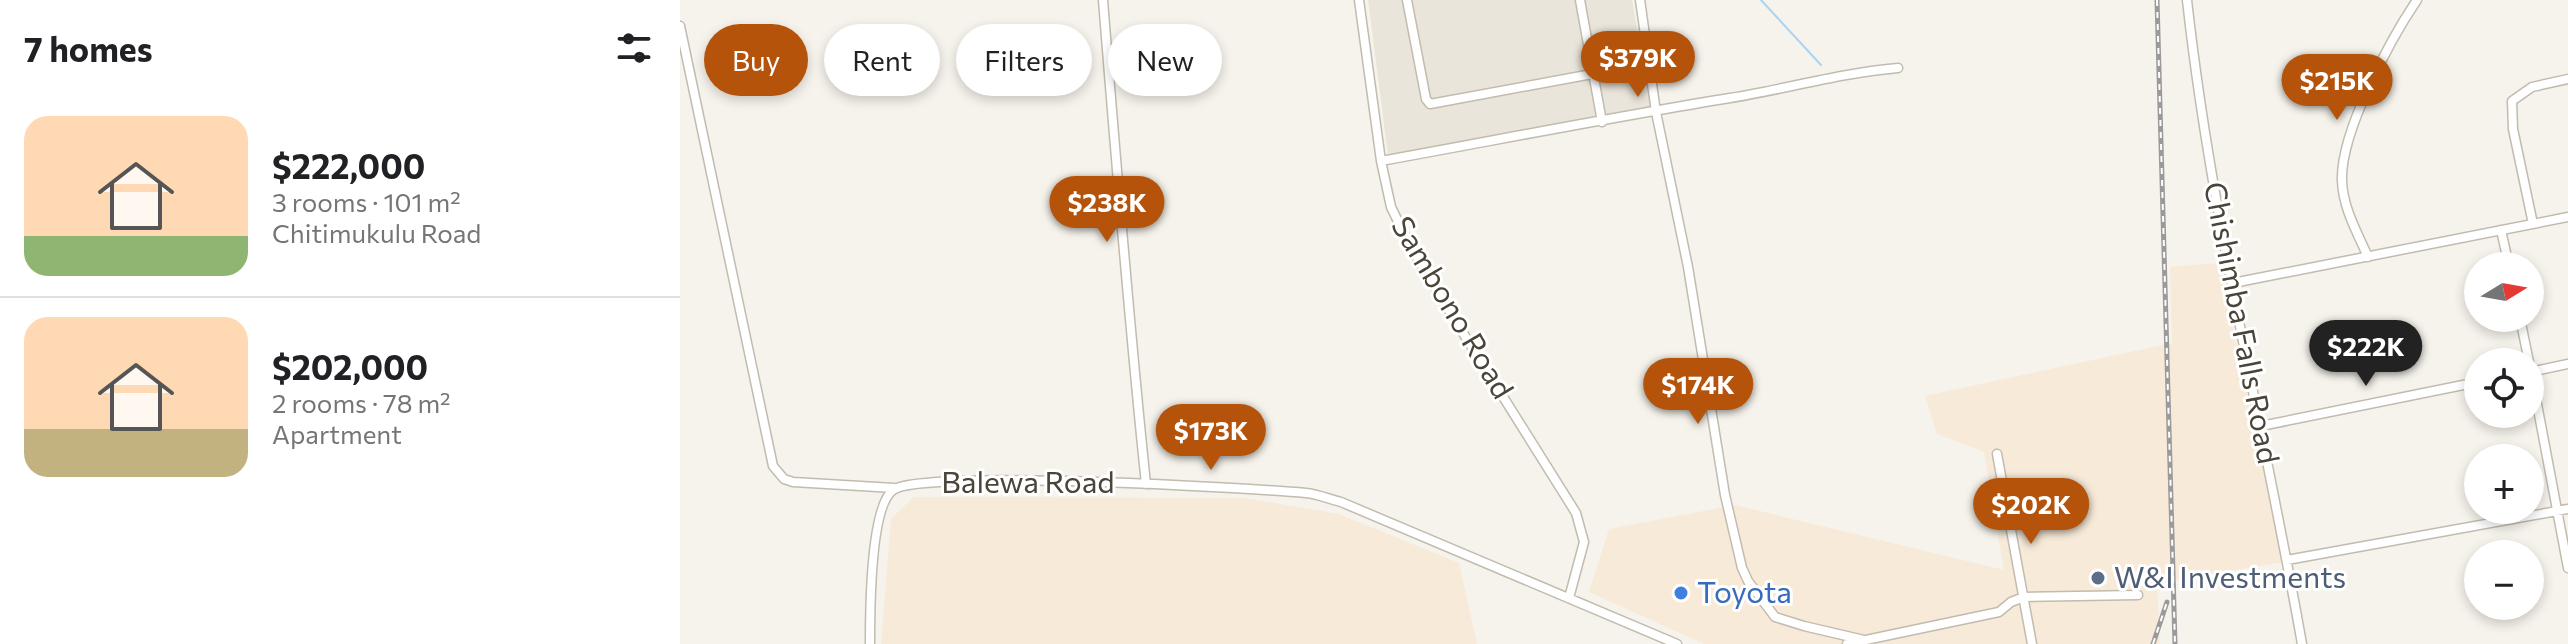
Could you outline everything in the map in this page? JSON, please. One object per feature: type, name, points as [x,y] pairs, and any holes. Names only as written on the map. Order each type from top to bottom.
[{"type":"street","points":[[1103,0],[1120,180],[1129,325],[1146,484]]},
{"type":"street","name":"Sambono Road","points":[[1359,0],[1381,161],[1391,207],[1409,244],[1576,513],[1584,542],[1569,598]]},
{"type":"street","points":[[1407,0],[1426,99],[1430,104],[1592,74]]},
{"type":"street","points":[[1580,0],[1602,122]]},
{"type":"street","points":[[1640,0],[1656,112],[1688,267],[1725,495],[1742,568],[1775,617],[1864,640]]},
{"type":"street","name":"Chishimba Falls Road","points":[[2187,0],[2205,142],[2302,644]]},
{"type":"street","points":[[2368,257],[2345,206],[2343,163],[2364,100],[2417,0]]},
{"type":"street","name":"Balewa Road","points":[[680,26],[773,466],[784,479],[894,488],[918,483],[969,480],[1146,484],[1310,493],[1341,502],[1677,644]]},
{"type":"street","points":[[1381,161],[1656,112],[1682,104],[1731,98],[1854,72],[1898,68]]},
{"type":"street","points":[[2533,224],[2513,129],[2512,101],[2532,87],[2568,79]]},
{"type":"street","points":[[2233,283],[2568,217]]},
{"type":"street","points":[[2501,230],[2506,252]]},
{"type":"street","points":[[2544,367],[2568,364]]},
{"type":"street","points":[[2261,426],[2464,385]]},
{"type":"street","points":[[2541,428],[2568,568]]},
{"type":"street","points":[[1997,454],[2032,644]]},
{"type":"street","points":[[870,644],[871,584],[877,527],[887,496],[894,488]]},
{"type":"street","points":[[2287,560],[2568,509]]},
{"type":"street","points":[[1847,644],[1999,612],[2011,602],[2024,597],[2138,595]]},
{"type":"shaded area","points":[[1368,0],[1632,0],[1651,108],[1388,155]]},
{"type":"shaded area","points":[[2219,263],[2283,562],[2157,583],[2160,644],[1704,644],[1589,592],[1609,529],[1735,505],[2004,570],[1984,452],[1937,434],[1925,396],[2172,343],[2170,267]]},
{"type":"shaded area","points":[[914,497],[1245,498],[1339,514],[1459,563],[1477,644],[881,644],[891,519]]},
{"type":"waterway","points":[[1761,0],[1821,65]]},
{"type":"railway","points":[[2157,0],[2175,644]]},
{"type":"railway","points":[[2153,644],[2167,602]]},
{"type":"place","name":"W&I Investments","points":[[2098,578]]},
{"type":"place","name":"Toyota","points":[[1681,593]]}]
